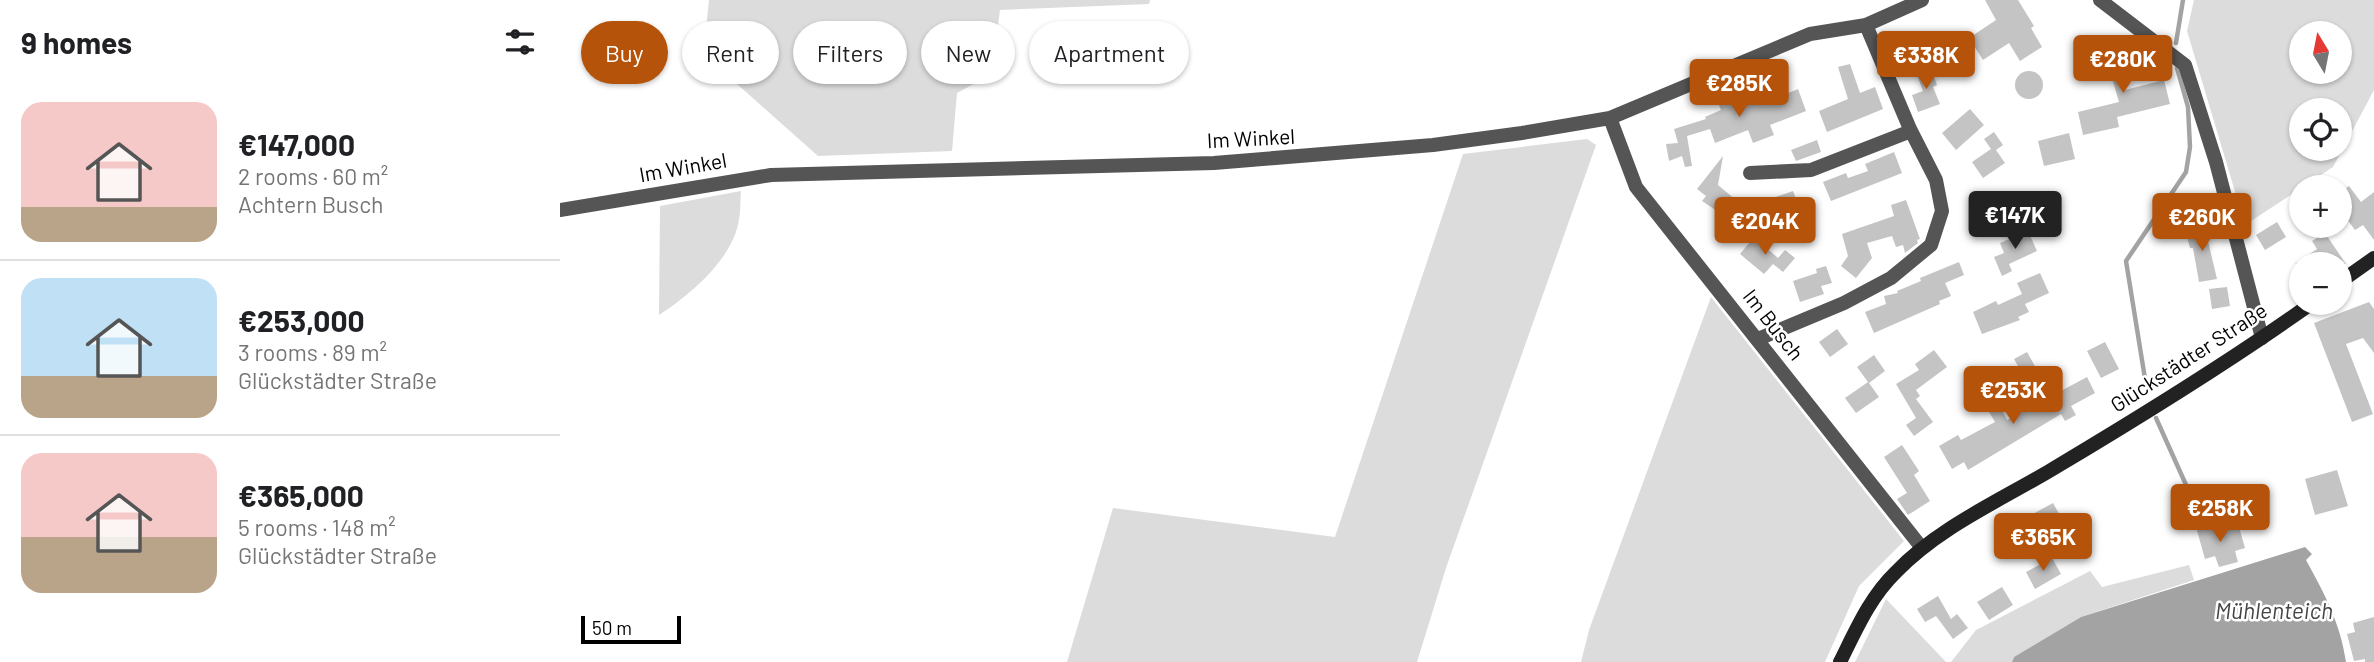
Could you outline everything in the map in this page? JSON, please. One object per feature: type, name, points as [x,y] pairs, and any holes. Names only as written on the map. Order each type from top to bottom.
[{"type":"street","name":"Im Winkel","points":[[560,210],[771,175],[1148,166],[1303,157],[1433,145],[1610,118],[1810,34],[1866,25],[1923,0]]},
{"type":"street","points":[[2099,0],[2185,65],[2216,162],[2262,338]]},
{"type":"street","points":[[1758,339],[1844,303],[1879,284],[1931,245],[1942,211],[1936,180],[1911,131],[1866,25]]},
{"type":"street","name":"Im Busch","points":[[1610,118],[1636,187],[1922,548]]},
{"type":"street","points":[[1750,173],[1811,170],[1911,131]]},
{"type":"street","points":[[2352,274],[2373,261]]},
{"type":"street","name":"Glückstädter Straße","points":[[1840,662],[1875,597],[1894,573],[1922,548],[2295,315]]},
{"type":"shaded area","points":[[709,0],[1150,0],[1149,4],[1000,10],[999,21],[921,21],[921,84],[974,84],[957,93],[952,151],[818,156],[737,84],[779,84],[779,21],[707,21]]},
{"type":"shaded area","points":[[2194,0],[2374,0],[2374,90],[2352,131],[2352,98],[2289,98],[2289,161],[2336,161],[2333,167],[2321,175],[2289,175],[2289,196],[2245,225],[2187,31]]},
{"type":"shaded area","points":[[1587,139],[1596,145],[1446,568],[1417,662],[1067,662],[1113,508],[1335,537],[1463,154]]},
{"type":"shaded area","points":[[741,191],[739,219],[729,248],[697,286],[659,315],[660,206]]},
{"type":"shaded area","points":[[1711,297],[1904,541],[1859,586],[1825,662],[1581,662],[1589,630]]},
{"type":"shaded area","points":[[2189,565],[2194,580],[2081,617],[2014,657],[2012,662],[1951,662],[1976,630],[2090,571],[2102,587]]},
{"type":"shaded area","points":[[1886,599],[1946,662],[1855,662]]},
{"type":"water","name":"Mühlenteich","points":[[2305,547],[2312,554],[2306,560],[2336,621],[2346,662],[2012,662],[2014,657],[2081,617]]},
{"type":"building","points":[[1985,0],[2018,0],[2034,26],[2031,28],[2042,47],[2020,61],[2009,43],[1983,60],[1969,38],[1996,20]]},
{"type":"building","points":[[2124,38],[2142,52],[2135,62],[2117,49],[2125,90],[2164,80],[2170,104],[2117,117],[2119,127],[2083,135],[2078,112],[2119,102],[2111,74],[2105,77],[2099,60],[2107,53],[2109,58]]},
{"type":"building","points":[[1850,64],[1860,93],[1875,87],[1883,109],[1827,132],[1819,111],[1848,99],[1838,67]]},
{"type":"building","points":[[1930,66],[1937,85],[1933,87],[1940,104],[1918,112],[1912,95],[1923,91],[1916,72]]},
{"type":"building","points":[[2029,71],[2039,75],[2043,85],[2039,95],[2029,99],[2019,95],[2015,85],[2019,75]]},
{"type":"building","points":[[1757,83],[1766,102],[1798,89],[1806,111],[1770,125],[1774,135],[1753,143],[1748,130],[1715,143],[1710,129],[1687,136],[1692,166],[1685,167],[1682,156],[1669,161],[1666,144],[1678,143],[1674,129],[1706,119],[1705,117],[1721,110],[1716,98]]},
{"type":"building","points":[[1970,109],[1984,125],[1956,150],[1942,133]]},
{"type":"building","points":[[1994,132],[2003,145],[1996,150],[2005,163],[1983,178],[1972,162],[1991,149],[1984,139]]},
{"type":"building","points":[[2069,133],[2075,159],[2044,166],[2038,141]]},
{"type":"building","points":[[1817,140],[1821,152],[1796,161],[1791,150]]},
{"type":"building","points":[[1894,152],[1902,173],[1831,201],[1823,182],[1846,173],[1848,178],[1868,171],[1865,164]]},
{"type":"building","points":[[1723,156],[1718,185],[1749,211],[1738,225],[1702,201],[1706,196],[1697,189]]},
{"type":"building","points":[[2352,190],[2361,202],[2374,192],[2374,240],[2363,225],[2355,230],[2352,226]]},
{"type":"building","points":[[1793,191],[1802,214],[1782,222],[1773,198]]},
{"type":"building","points":[[1999,193],[2010,215],[1990,225],[1979,204]]},
{"type":"building","points":[[1906,200],[1920,239],[1917,240],[1918,243],[1905,253],[1903,245],[1896,247],[1892,236],[1867,243],[1872,258],[1856,278],[1841,266],[1848,256],[1842,234],[1894,216],[1891,205]]},
{"type":"building","points":[[2030,201],[2036,215],[2018,224],[2012,210]]},
{"type":"building","points":[[2277,222],[2286,237],[2265,250],[2256,235]]},
{"type":"building","points":[[2204,224],[2217,279],[2199,282],[2193,248],[2190,248],[2185,229]]},
{"type":"building","points":[[2028,231],[2037,251],[2009,264],[2012,271],[2002,276],[1994,257],[2004,253],[2000,243]]},
{"type":"building","points":[[1754,237],[1778,258],[1785,250],[1795,258],[1783,272],[1773,264],[1764,274],[1740,254]]},
{"type":"building","points":[[2328,238],[2338,252],[2313,252],[2317,249],[2312,241]]},
{"type":"building","points":[[1959,262],[1964,275],[1945,283],[1951,296],[1939,301],[1940,304],[1874,333],[1865,312],[1886,304],[1884,296],[1898,293],[1897,291],[1921,281],[1920,278]]},
{"type":"building","points":[[1826,266],[1832,283],[1821,286],[1824,294],[1800,302],[1793,281],[1817,273],[1816,269]]},
{"type":"building","points":[[2040,273],[2049,293],[2025,304],[2029,312],[2018,317],[2020,320],[1982,334],[1973,312],[1996,301],[1998,305],[2022,294],[2017,283]]},
{"type":"building","points":[[2227,287],[2230,306],[2212,309],[2209,289]]},
{"type":"building","points":[[2369,302],[2374,309],[2374,353],[2363,338],[2346,344],[2373,414],[2352,422],[2314,323],[2335,315],[2352,315],[2352,308]]},
{"type":"building","points":[[1837,329],[1848,344],[1830,357],[1819,342]]},
{"type":"building","points":[[2105,342],[2119,369],[2101,378],[2087,351]]},
{"type":"building","points":[[1934,350],[1947,367],[1916,390],[1920,396],[1916,399],[1933,422],[1914,436],[1906,425],[1916,418],[1896,384],[1919,370],[1915,364]]},
{"type":"building","points":[[2027,352],[2037,370],[2024,377],[2014,359]]},
{"type":"building","points":[[1874,355],[1885,371],[1869,383],[1879,397],[1856,413],[1845,398],[1868,382],[1857,367]]},
{"type":"building","points":[[2087,377],[2095,393],[2071,406],[2076,415],[2065,421],[2061,414],[1968,470],[1964,462],[1952,469],[1939,446],[1958,435],[1961,440],[1995,422],[1985,405],[1996,399],[2007,420]]},
{"type":"building","points":[[1902,445],[1919,471],[1914,475],[1930,501],[1908,515],[1897,499],[1907,493],[1884,457]]},
{"type":"building","points":[[2337,470],[2348,506],[2315,515],[2305,479]]},
{"type":"building","points":[[2053,503],[2062,519],[2002,551],[1994,535]]},
{"type":"building","points":[[2212,522],[2215,534],[2239,527],[2245,548],[2235,551],[2238,562],[2219,567],[2215,556],[2205,559],[2196,527]]},
{"type":"building","points":[[2052,558],[2061,574],[2035,589],[2026,572]]},
{"type":"building","points":[[2002,587],[2013,605],[1989,620],[1977,602]]},
{"type":"building","points":[[1938,596],[1951,619],[1957,614],[1968,628],[1953,639],[1936,616],[1925,622],[1917,609]]},
{"type":"building","points":[[2374,617],[2374,662],[2365,662],[2365,659],[2354,661],[2347,634],[2355,632],[2353,623]]},
{"type":"waterway","points":[[2176,43],[2183,0]]},
{"type":"waterway","points":[[2147,391],[2126,261],[2186,172],[2190,147],[2188,107],[2177,68]]},
{"type":"waterway","points":[[2156,418],[2200,516]]}]
